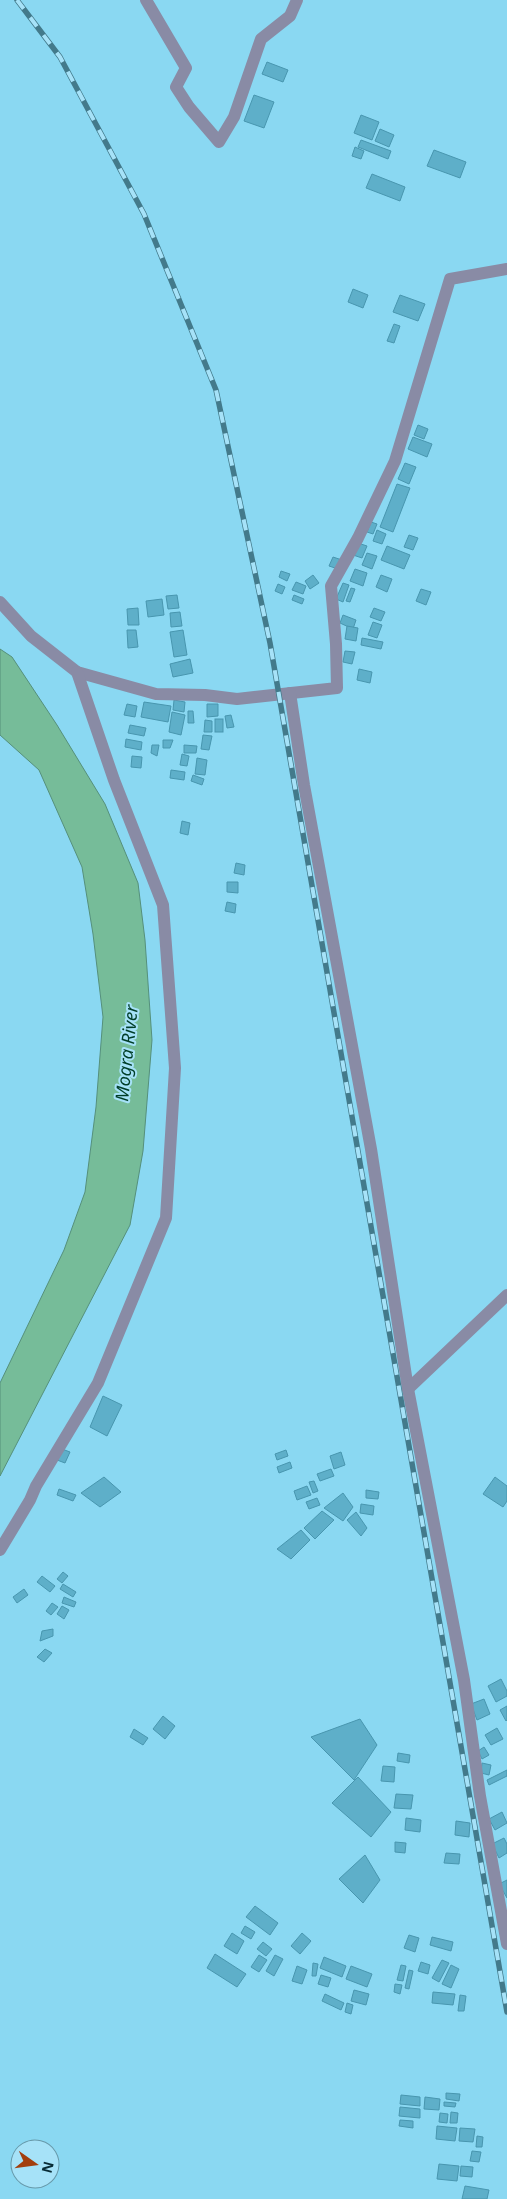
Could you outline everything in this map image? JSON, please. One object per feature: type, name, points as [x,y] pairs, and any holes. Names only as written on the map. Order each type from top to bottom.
[{"type":"street","points":[[146,0],[186,68],[176,87],[219,142],[234,117],[261,39],[290,16],[297,0]]},
{"type":"street","points":[[0,602],[31,636],[77,672],[156,694],[205,695],[237,699],[337,688],[336,644],[331,586],[395,462],[450,279],[507,269]]},
{"type":"street","points":[[0,1550],[98,1383],[166,1218],[175,1068],[163,905],[114,780],[77,672]]},
{"type":"street","points":[[290,693],[304,785],[372,1149],[408,1390],[464,1680],[480,1796],[507,1944]]},
{"type":"street","points":[[408,1390],[507,1295]]},
{"type":"water","name":"Mogra River","points":[[0,649],[12,657],[57,725],[105,804],[138,883],[145,940],[152,1040],[143,1151],[130,1225],[0,1476],[0,1383],[64,1250],[85,1192],[96,1107],[103,1017],[93,934],[82,867],[39,770],[0,735]]},
{"type":"building","points":[[267,62],[288,70],[283,82],[262,74]]},
{"type":"building","points":[[254,95],[274,102],[264,128],[244,121]]},
{"type":"building","points":[[361,115],[379,122],[372,140],[354,133]]},
{"type":"building","points":[[380,129],[394,135],[389,147],[375,141]]},
{"type":"building","points":[[361,140],[391,151],[388,159],[358,147]]},
{"type":"building","points":[[355,147],[364,151],[361,159],[352,156]]},
{"type":"building","points":[[434,150],[466,162],[460,178],[427,166]]},
{"type":"building","points":[[372,174],[405,187],[400,201],[366,188]]},
{"type":"building","points":[[353,289],[368,295],[363,308],[348,302]]},
{"type":"building","points":[[400,295],[425,304],[418,321],[393,312]]},
{"type":"building","points":[[394,324],[400,326],[394,343],[387,341]]},
{"type":"building","points":[[418,425],[428,429],[424,439],[414,435]]},
{"type":"building","points":[[413,437],[432,444],[427,457],[408,449]]},
{"type":"building","points":[[405,463],[416,467],[409,484],[398,479]]},
{"type":"building","points":[[397,484],[410,488],[393,532],[380,527]]},
{"type":"building","points":[[371,522],[377,524],[373,534],[367,532]]},
{"type":"building","points":[[377,530],[386,534],[382,544],[373,541]]},
{"type":"building","points":[[409,535],[418,538],[413,550],[404,547]]},
{"type":"building","points":[[358,543],[367,546],[362,558],[353,555]]},
{"type":"building","points":[[387,546],[410,555],[404,569],[381,560]]},
{"type":"building","points":[[367,553],[377,556],[372,569],[362,565]]},
{"type":"building","points":[[333,557],[342,560],[338,569],[329,566]]},
{"type":"building","points":[[355,569],[367,573],[363,586],[350,581]]},
{"type":"building","points":[[281,571],[290,574],[287,581],[279,577]]},
{"type":"building","points":[[313,575],[319,583],[310,589],[305,581]]},
{"type":"building","points":[[381,575],[392,579],[387,592],[376,587]]},
{"type":"building","points":[[296,582],[306,586],[303,594],[292,590]]},
{"type":"building","points":[[343,583],[349,585],[343,602],[336,599]]},
{"type":"building","points":[[278,584],[285,587],[282,594],[275,591]]},
{"type":"building","points":[[351,588],[355,589],[350,602],[346,601]]},
{"type":"building","points":[[421,589],[431,592],[426,605],[416,601]]},
{"type":"building","points":[[177,595],[179,608],[168,609],[166,596]]},
{"type":"building","points":[[294,595],[304,599],[302,604],[292,600]]},
{"type":"building","points":[[162,599],[164,615],[148,617],[146,601]]},
{"type":"building","points":[[138,608],[139,625],[128,625],[127,609]]},
{"type":"building","points":[[374,608],[385,612],[381,621],[370,617]]},
{"type":"building","points":[[180,612],[182,626],[171,627],[170,613]]},
{"type":"building","points":[[343,615],[356,620],[353,629],[340,623]]},
{"type":"building","points":[[373,622],[382,625],[377,638],[368,635]]},
{"type":"building","points":[[347,626],[358,628],[356,641],[345,639]]},
{"type":"building","points":[[127,630],[136,630],[138,647],[128,648]]},
{"type":"building","points":[[183,630],[187,655],[174,657],[170,632]]},
{"type":"building","points":[[362,638],[383,642],[381,649],[361,645]]},
{"type":"building","points":[[345,651],[355,652],[352,664],[343,662]]},
{"type":"building","points":[[190,659],[193,673],[173,677],[170,664]]},
{"type":"building","points":[[359,669],[372,672],[370,683],[357,680]]},
{"type":"building","points":[[174,700],[185,702],[184,712],[173,710]]},
{"type":"building","points":[[144,702],[171,706],[168,722],[141,717]]},
{"type":"building","points":[[127,704],[137,706],[135,717],[124,715]]},
{"type":"building","points":[[207,704],[218,704],[218,716],[207,717]]},
{"type":"building","points":[[188,711],[193,711],[194,723],[188,723]]},
{"type":"building","points":[[172,712],[185,715],[181,735],[169,732]]},
{"type":"building","points":[[231,715],[234,727],[227,728],[225,716]]},
{"type":"building","points":[[215,719],[223,719],[223,732],[215,732]]},
{"type":"building","points":[[205,720],[212,721],[212,732],[204,732]]},
{"type":"building","points":[[130,725],[146,728],[144,736],[128,733]]},
{"type":"building","points":[[203,735],[212,736],[209,750],[201,749]]},
{"type":"building","points":[[126,739],[142,742],[141,750],[125,747]]},
{"type":"building","points":[[163,740],[173,740],[170,748],[163,748]]},
{"type":"building","points":[[152,745],[159,745],[157,756],[151,753]]},
{"type":"building","points":[[184,745],[197,746],[196,753],[184,753]]},
{"type":"building","points":[[182,754],[189,756],[187,766],[180,765]]},
{"type":"building","points":[[132,756],[142,757],[141,768],[131,767]]},
{"type":"building","points":[[197,758],[207,760],[205,775],[195,774]]},
{"type":"building","points":[[171,770],[185,772],[184,780],[170,778]]},
{"type":"building","points":[[193,775],[204,779],[202,785],[191,781]]},
{"type":"building","points":[[182,821],[190,823],[188,835],[180,833]]},
{"type":"building","points":[[236,863],[245,865],[244,875],[234,873]]},
{"type":"building","points":[[227,882],[238,882],[238,893],[227,892]]},
{"type":"building","points":[[227,902],[236,904],[235,913],[225,911]]},
{"type":"building","points":[[103,1396],[122,1405],[107,1436],[90,1427]]},
{"type":"building","points":[[62,1449],[70,1452],[65,1463],[57,1460]]},
{"type":"building","points":[[286,1450],[288,1456],[277,1460],[275,1454]]},
{"type":"building","points":[[341,1452],[345,1465],[334,1469],[330,1456]]},
{"type":"building","points":[[290,1462],[292,1468],[279,1473],[277,1467]]},
{"type":"building","points":[[331,1469],[334,1476],[320,1481],[317,1474]]},
{"type":"building","points":[[104,1477],[121,1492],[100,1507],[81,1493]]},
{"type":"building","points":[[495,1477],[507,1486],[507,1501],[503,1507],[483,1494]]},
{"type":"building","points":[[314,1481],[318,1491],[313,1493],[309,1482]]},
{"type":"building","points":[[307,1486],[311,1495],[297,1500],[294,1491]]},
{"type":"building","points":[[59,1489],[76,1495],[73,1501],[57,1495]]},
{"type":"building","points":[[366,1490],[379,1492],[378,1499],[366,1498]]},
{"type":"building","points":[[343,1493],[353,1507],[343,1521],[324,1508]]},
{"type":"building","points":[[317,1498],[320,1505],[309,1509],[306,1502]]},
{"type":"building","points":[[361,1504],[374,1506],[373,1515],[360,1513]]},
{"type":"building","points":[[322,1511],[334,1520],[315,1539],[304,1528]]},
{"type":"building","points":[[356,1512],[367,1528],[361,1536],[347,1520]]},
{"type":"building","points":[[301,1530],[310,1540],[291,1559],[277,1549]]},
{"type":"building","points":[[63,1572],[68,1576],[62,1583],[57,1579]]},
{"type":"building","points":[[42,1576],[55,1586],[50,1592],[37,1582]]},
{"type":"building","points":[[63,1584],[76,1592],[73,1597],[60,1589]]},
{"type":"building","points":[[24,1589],[28,1595],[17,1603],[13,1597]]},
{"type":"building","points":[[64,1597],[76,1602],[74,1607],[62,1603]]},
{"type":"building","points":[[52,1603],[58,1607],[51,1615],[46,1611]]},
{"type":"building","points":[[62,1606],[69,1610],[64,1619],[57,1614]]},
{"type":"building","points":[[53,1629],[53,1636],[40,1641],[42,1631]]},
{"type":"building","points":[[45,1649],[52,1653],[44,1662],[37,1657]]},
{"type":"building","points":[[501,1679],[507,1691],[507,1696],[496,1702],[488,1686]]},
{"type":"building","points":[[484,1699],[490,1714],[477,1720],[471,1704]]},
{"type":"building","points":[[507,1706],[507,1720],[506,1721],[500,1710]]},
{"type":"building","points":[[163,1716],[175,1726],[165,1739],[153,1729]]},
{"type":"building","points":[[360,1719],[377,1745],[354,1780],[311,1737]]},
{"type":"building","points":[[497,1728],[503,1739],[491,1745],[485,1735]]},
{"type":"building","points":[[134,1729],[148,1738],[143,1745],[130,1737]]},
{"type":"building","points":[[484,1747],[489,1755],[482,1759],[478,1751]]},
{"type":"building","points":[[398,1753],[410,1755],[409,1763],[397,1761]]},
{"type":"building","points":[[482,1763],[491,1765],[489,1775],[481,1773]]},
{"type":"building","points":[[383,1766],[395,1767],[394,1782],[381,1781]]},
{"type":"building","points":[[507,1770],[507,1776],[489,1785],[487,1780]]},
{"type":"building","points":[[358,1777],[391,1812],[371,1837],[332,1803]]},
{"type":"building","points":[[396,1794],[413,1795],[411,1809],[394,1808]]},
{"type":"building","points":[[502,1812],[507,1823],[495,1830],[489,1819]]},
{"type":"building","points":[[406,1818],[421,1820],[420,1832],[405,1830]]},
{"type":"building","points":[[456,1821],[470,1823],[469,1837],[455,1835]]},
{"type":"building","points":[[504,1838],[507,1844],[507,1853],[499,1858],[492,1844]]},
{"type":"building","points":[[395,1842],[406,1843],[405,1853],[395,1852]]},
{"type":"building","points":[[446,1853],[460,1854],[459,1864],[444,1863]]},
{"type":"building","points":[[365,1855],[380,1880],[363,1903],[339,1879]]},
{"type":"building","points":[[507,1880],[507,1898],[499,1884]]},
{"type":"building","points":[[255,1906],[278,1923],[270,1935],[246,1917]]},
{"type":"building","points":[[245,1926],[255,1932],[251,1939],[241,1933]]},
{"type":"building","points":[[232,1933],[244,1941],[237,1954],[224,1946]]},
{"type":"building","points":[[302,1933],[311,1941],[300,1954],[291,1946]]},
{"type":"building","points":[[409,1935],[419,1938],[415,1952],[404,1948]]},
{"type":"building","points":[[432,1937],[453,1942],[451,1951],[430,1945]]},
{"type":"building","points":[[263,1942],[272,1949],[266,1956],[257,1949]]},
{"type":"building","points":[[215,1954],[246,1974],[237,1987],[207,1968]]},
{"type":"building","points":[[259,1955],[267,1960],[259,1972],[251,1967]]},
{"type":"building","points":[[275,1955],[283,1959],[274,1976],[266,1971]]},
{"type":"building","points":[[324,1957],[346,1966],[342,1977],[320,1968]]},
{"type":"building","points":[[442,1960],[449,1963],[439,1982],[432,1978]]},
{"type":"building","points":[[421,1962],[430,1965],[428,1974],[418,1971]]},
{"type":"building","points":[[313,1963],[318,1964],[316,1976],[312,1976]]},
{"type":"building","points":[[401,1965],[406,1966],[403,1981],[397,1980]]},
{"type":"building","points":[[451,1965],[459,1969],[451,1988],[442,1984]]},
{"type":"building","points":[[297,1966],[307,1970],[302,1984],[292,1981]]},
{"type":"building","points":[[351,1966],[372,1974],[367,1987],[346,1979]]},
{"type":"building","points":[[409,1970],[413,1971],[409,1989],[405,1988]]},
{"type":"building","points":[[321,1975],[331,1978],[328,1987],[318,1984]]},
{"type":"building","points":[[395,1984],[402,1985],[400,1994],[394,1992]]},
{"type":"building","points":[[354,1990],[369,1994],[366,2005],[351,2001]]},
{"type":"building","points":[[433,1992],[455,1994],[453,2005],[432,2003]]},
{"type":"building","points":[[325,1994],[344,2003],[341,2010],[322,2001]]},
{"type":"building","points":[[460,1995],[466,1996],[464,2011],[458,2011]]},
{"type":"building","points":[[347,2003],[353,2005],[351,2014],[345,2012]]},
{"type":"building","points":[[446,2093],[460,2094],[459,2101],[446,2099]]},
{"type":"building","points":[[401,2095],[420,2097],[420,2106],[400,2104]]},
{"type":"building","points":[[425,2097],[440,2099],[439,2110],[424,2109]]},
{"type":"building","points":[[444,2102],[456,2103],[455,2107],[444,2106]]},
{"type":"building","points":[[400,2107],[420,2109],[420,2118],[399,2116]]},
{"type":"building","points":[[451,2112],[458,2113],[457,2123],[450,2123]]},
{"type":"building","points":[[440,2113],[448,2114],[447,2123],[439,2122]]},
{"type":"building","points":[[400,2120],[413,2121],[413,2128],[399,2126]]},
{"type":"building","points":[[437,2126],[457,2128],[455,2141],[436,2139]]},
{"type":"building","points":[[460,2128],[475,2129],[473,2142],[459,2141]]},
{"type":"building","points":[[477,2136],[483,2137],[482,2147],[476,2147]]},
{"type":"building","points":[[472,2151],[481,2152],[479,2162],[470,2161]]},
{"type":"building","points":[[439,2164],[459,2166],[457,2181],[437,2179]]},
{"type":"building","points":[[461,2166],[473,2167],[472,2177],[460,2176]]},
{"type":"building","points":[[465,2186],[489,2190],[487,2199],[462,2199]]},
{"type":"railway","points":[[17,0],[60,57],[144,214],[216,390],[270,643],[507,2012]]}]
